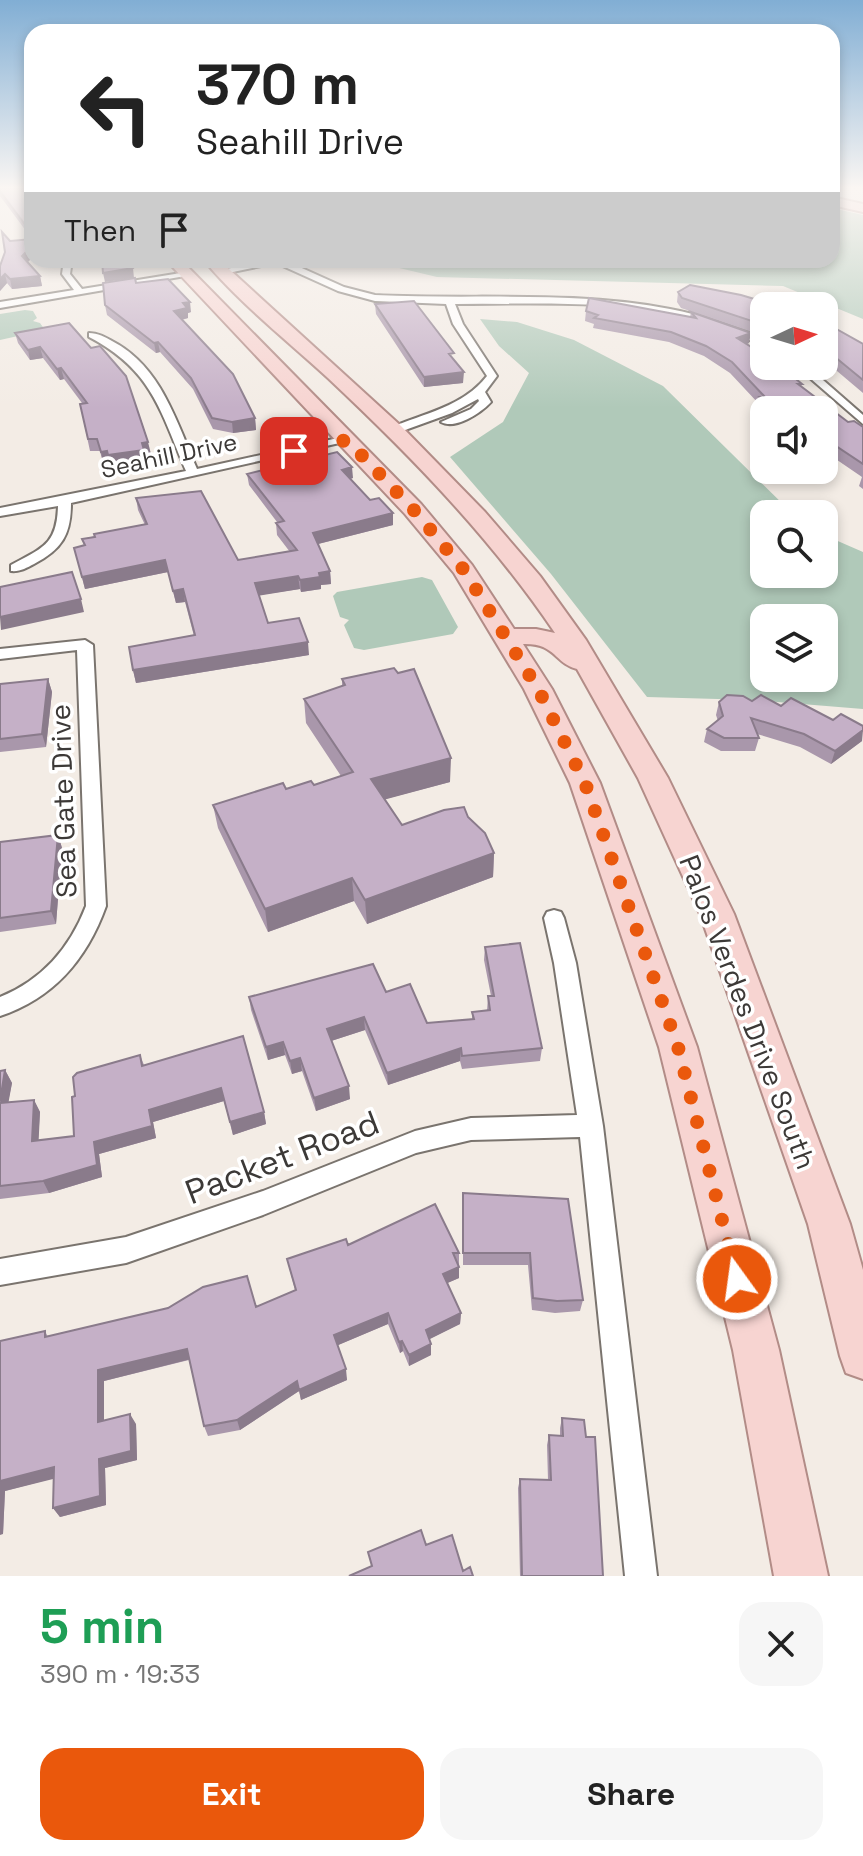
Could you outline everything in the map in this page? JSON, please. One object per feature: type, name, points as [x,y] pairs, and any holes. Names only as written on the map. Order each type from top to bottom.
[{"type":"main road","points":[[180,268],[347,440],[464,570],[538,689],[585,783],[678,1047],[756,1350],[801,1576]]},
{"type":"main road","name":"Palos Verdes Drive South","points":[[219,268],[394,430],[477,517],[532,581],[573,640],[621,721],[653,778],[717,914],[829,1224],[863,1356]]},
{"type":"main road","points":[[347,440],[394,430]]},
{"type":"main road","points":[[506,638],[528,634],[556,640],[572,654],[621,721]]},
{"type":"street","points":[[67,268],[66,274],[80,292]]},
{"type":"street","points":[[296,268],[356,294],[450,301],[619,303],[709,321],[750,337]]},
{"type":"street","points":[[0,305],[187,275]]},
{"type":"street","points":[[394,430],[424,429],[461,417],[485,402],[480,392],[492,376],[481,355],[460,332],[450,301]]},
{"type":"street","points":[[93,335],[113,343],[149,376],[159,391],[193,473]]},
{"type":"street","points":[[817,380],[863,421]]},
{"type":"street","name":"Seahill Drive","points":[[0,512],[347,440]]},
{"type":"street","points":[[16,568],[58,542],[64,533],[64,501]]},
{"type":"street","name":"Sea Gate Drive","points":[[0,654],[85,645],[96,906],[89,929],[77,951],[47,981],[0,1007]]},
{"type":"street","points":[[554,918],[565,963],[591,1126],[641,1576]]},
{"type":"street","name":"Packet Road","points":[[0,1272],[126,1250],[263,1203],[415,1142],[471,1129],[591,1126]]},
{"type":"green space","points":[[840,262],[863,262],[863,319],[838,309],[838,292],[798,292],[783,286],[437,277],[399,268],[840,268]]},
{"type":"green space","points":[[33,311],[37,318],[33,321],[40,323],[45,330],[0,340],[0,314]]},
{"type":"green space","points":[[480,319],[517,322],[574,340],[663,386],[750,472],[750,484],[763,484],[779,500],[750,500],[750,588],[838,588],[838,541],[863,552],[863,709],[753,700],[647,697],[551,574],[450,457],[503,422],[529,373],[499,346]]},
{"type":"green space","points":[[422,577],[432,580],[458,627],[453,634],[364,650],[354,648],[344,625],[349,620],[340,617],[333,596],[337,592]]},
{"type":"building","points":[[2,262],[24,262],[24,268],[33,268],[40,276],[10,279],[5,274],[0,279]]},
{"type":"building","points":[[103,268],[133,268],[103,273]]},
{"type":"building","points":[[135,278],[136,283],[168,279],[190,302],[183,303],[187,308],[174,311],[233,374],[255,418],[232,422],[212,418],[191,378],[158,342],[154,343],[105,305],[103,283]]},
{"type":"building","points":[[690,285],[750,298],[750,320],[682,298],[678,292]]},
{"type":"building","points":[[589,298],[696,318],[691,312],[750,333],[737,338],[750,346],[750,380],[797,380],[814,396],[764,396],[732,362],[706,346],[671,332],[594,318],[598,315],[586,311]]},
{"type":"building","points":[[414,301],[454,353],[449,354],[464,372],[424,377],[375,304]]},
{"type":"building","points":[[69,323],[91,348],[100,346],[126,376],[148,442],[142,443],[144,450],[108,455],[107,451],[101,452],[97,439],[88,439],[80,404],[87,403],[61,368],[57,369],[40,347],[28,350],[15,333]]},
{"type":"building","points":[[838,330],[863,344],[863,380],[838,359]]},
{"type":"building","points":[[838,414],[863,427],[863,464],[838,447]]},
{"type":"building","points":[[337,452],[352,467],[342,470],[370,500],[379,498],[393,513],[313,533],[330,571],[319,573],[320,577],[300,580],[298,576],[255,583],[268,623],[299,618],[308,642],[133,670],[129,647],[195,635],[183,589],[173,591],[165,560],[82,577],[74,548],[85,545],[82,539],[147,524],[136,498],[201,491],[238,560],[297,550],[276,523],[284,521],[247,474]]},
{"type":"building","points":[[72,572],[81,599],[0,617],[0,587]]},
{"type":"building","points":[[394,668],[398,673],[414,669],[451,758],[371,779],[402,825],[444,810],[464,807],[468,817],[485,833],[494,853],[365,900],[352,878],[265,909],[213,805],[283,783],[286,789],[311,781],[314,785],[353,772],[304,699],[345,685],[342,679]]},
{"type":"building","points":[[48,679],[42,734],[0,739],[0,684]]},
{"type":"building","points":[[727,695],[743,696],[752,701],[761,695],[781,706],[791,698],[833,720],[841,714],[863,726],[863,730],[835,751],[804,734],[751,718],[759,738],[724,738],[707,729],[723,716],[719,702]]},
{"type":"building","points":[[58,835],[51,911],[0,918],[0,842]]},
{"type":"building","points":[[520,943],[542,1048],[462,1056],[461,1048],[387,1073],[364,1017],[327,1029],[349,1086],[314,1098],[300,1058],[290,1061],[283,1042],[266,1047],[249,997],[373,964],[386,992],[410,984],[427,1023],[474,1019],[472,1012],[490,1010],[488,996],[494,996],[485,947]]},
{"type":"building","points":[[243,1036],[264,1112],[230,1122],[221,1088],[149,1110],[152,1126],[94,1142],[97,1165],[43,1181],[0,1186],[0,1103],[34,1100],[32,1141],[74,1136],[72,1097],[75,1096],[73,1077],[77,1073],[140,1055],[142,1066]]},
{"type":"building","points":[[5,1070],[0,1101],[0,1071]]},
{"type":"building","points":[[463,1193],[568,1199],[583,1300],[533,1298],[530,1253],[463,1253]]},
{"type":"building","points":[[435,1204],[459,1253],[453,1253],[459,1267],[443,1274],[461,1313],[426,1330],[431,1344],[409,1355],[402,1341],[399,1342],[388,1313],[334,1335],[346,1369],[299,1390],[297,1381],[237,1420],[204,1426],[187,1349],[98,1370],[98,1422],[130,1414],[131,1451],[99,1459],[100,1496],[53,1508],[54,1467],[0,1481],[0,1341],[45,1331],[45,1337],[168,1308],[203,1287],[247,1276],[256,1307],[296,1290],[287,1259],[346,1239],[348,1245]]},
{"type":"building","points":[[562,1418],[584,1420],[586,1437],[595,1437],[603,1576],[522,1576],[520,1479],[551,1480],[549,1435],[563,1436]]},
{"type":"building","points":[[421,1530],[426,1545],[452,1535],[463,1571],[470,1567],[473,1576],[349,1576],[372,1566],[368,1552]]},
{"type":"route","points":[[294,451],[347,440],[413,509],[464,570],[538,689],[585,783],[678,1047],[737,1279]]}]
